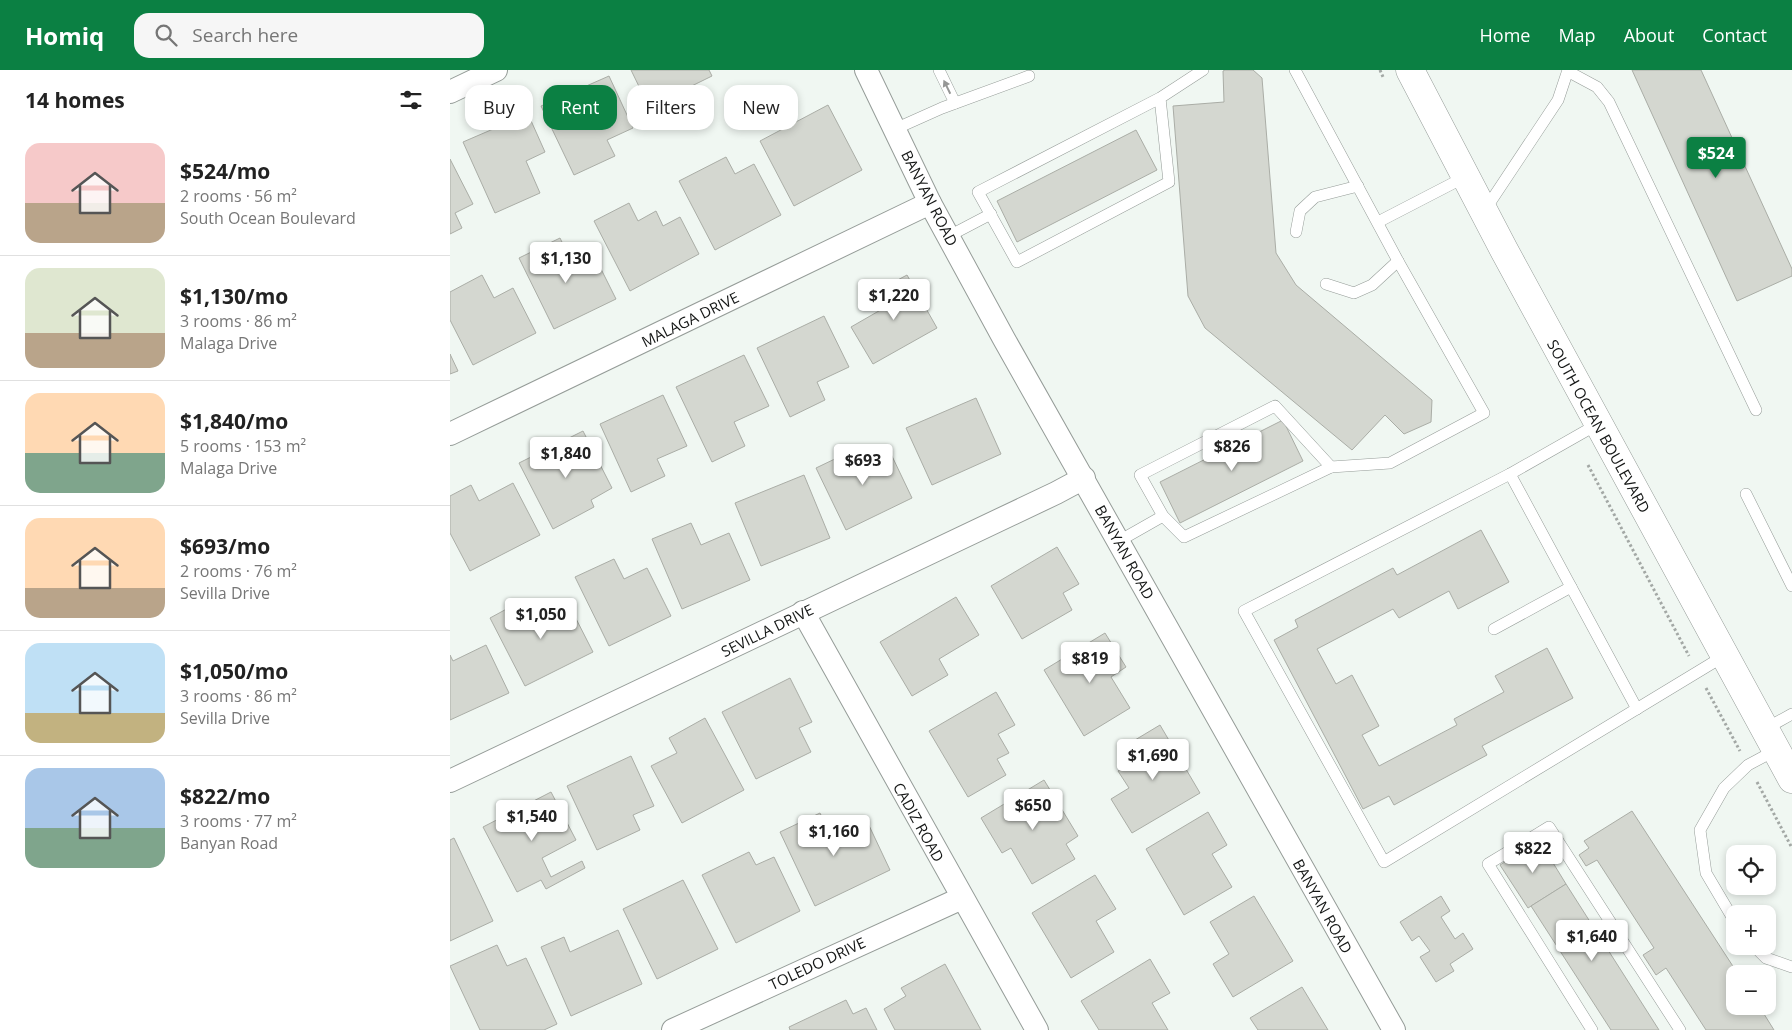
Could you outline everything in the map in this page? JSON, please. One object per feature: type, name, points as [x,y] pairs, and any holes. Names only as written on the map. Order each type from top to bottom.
[{"type":"main road","name":"SOUTH OCEAN BOULEVARD","points":[[1410,70],[1465,177],[1598,424],[1792,779]]},
{"type":"street","points":[[450,92],[496,70]]},
{"type":"street","name":"BANYAN ROAD","points":[[866,70],[930,203],[948,236],[1394,1030]]},
{"type":"street","name":"MALAGA DRIVE","points":[[450,434],[930,203]]},
{"type":"street","name":"SEVILLA DRIVE","points":[[450,781],[1084,478]]},
{"type":"street","name":"CADIZ ROAD","points":[[803,612],[1037,1030]]},
{"type":"street","name":"TOLEDO DRIVE","points":[[673,1030],[962,898]]},
{"type":"lane","points":[[939,70],[955,103]]},
{"type":"lane","points":[[1160,98],[1169,182],[1017,262],[978,192],[1160,98],[1203,70]]},
{"type":"lane","points":[[1295,70],[1398,261],[1484,413],[1390,464],[1331,467],[1184,537],[1163,516],[1140,475],[1275,406],[1331,467]]},
{"type":"lane","points":[[1484,211],[1558,100],[1569,71],[1597,87],[1609,102],[1756,410]]},
{"type":"lane","points":[[895,129],[955,103],[1029,76]]},
{"type":"lane","points":[[1378,222],[1465,177]]},
{"type":"lane","points":[[1296,232],[1300,211],[1315,197],[1358,186]]},
{"type":"lane","points":[[948,236],[991,214]]},
{"type":"lane","points":[[1326,284],[1339,290],[1354,293],[1372,285],[1398,261]]},
{"type":"lane","points":[[1598,424],[1510,474],[1244,611],[1384,862],[1724,656]]},
{"type":"lane","points":[[1510,474],[1637,709]]},
{"type":"lane","points":[[1746,494],[1792,586]]},
{"type":"lane","points":[[1119,541],[1163,516]]},
{"type":"lane","points":[[1494,629],[1571,587]]},
{"type":"lane","points":[[1726,907],[1706,873],[1700,830],[1724,788],[1748,765],[1792,714]]},
{"type":"lane","points":[[1592,1030],[1488,864],[1549,827],[1680,1030]]},
{"type":"lane","points":[[1763,955],[1766,958],[1792,967]]},
{"type":"building","points":[[631,70],[709,70],[712,76],[694,85],[638,85]]},
{"type":"building","points":[[1253,70],[1262,78],[1276,253],[1296,285],[1432,400],[1431,422],[1404,434],[1385,415],[1352,450],[1205,328],[1188,296],[1173,106],[1224,102],[1223,71]]},
{"type":"building","points":[[1632,70],[1701,70],[1792,269],[1792,276],[1737,301]]},
{"type":"building","points":[[609,76],[613,85],[589,85]]},
{"type":"building","points":[[617,93],[627,115],[627,130],[629,130],[607,140],[615,156],[574,175],[552,130],[617,130]]},
{"type":"building","points":[[828,105],[862,170],[794,206],[760,141],[781,130],[798,130],[798,121]]},
{"type":"building","points":[[533,125],[545,152],[526,161],[540,193],[495,213],[463,142],[491,130],[533,130]]},
{"type":"building","points":[[1136,130],[1157,170],[1017,242],[997,201]]},
{"type":"building","points":[[726,157],[735,174],[754,164],[781,215],[715,250],[679,181]]},
{"type":"building","points":[[450,159],[473,204],[455,213],[462,228],[450,234]]},
{"type":"building","points":[[629,203],[638,221],[656,211],[663,226],[680,217],[699,254],[630,291],[594,221]]},
{"type":"building","points":[[560,238],[575,269],[596,259],[616,299],[554,329],[519,258]]},
{"type":"building","points":[[482,275],[494,298],[513,288],[536,333],[473,365],[450,320],[450,292]]},
{"type":"building","points":[[907,275],[937,328],[873,364],[851,327],[884,308],[875,292]]},
{"type":"building","points":[[824,316],[849,367],[817,382],[825,400],[790,417],[757,348]]},
{"type":"building","points":[[450,354],[458,371],[450,374]]},
{"type":"building","points":[[744,355],[769,406],[734,422],[745,446],[712,462],[676,387]]},
{"type":"building","points":[[663,395],[687,446],[657,459],[665,476],[631,492],[600,424]]},
{"type":"building","points":[[976,398],[1001,454],[932,485],[906,428]]},
{"type":"building","points":[[1283,420],[1303,461],[1180,523],[1160,482]]},
{"type":"building","points":[[583,431],[612,488],[591,500],[594,507],[553,529],[519,463]]},
{"type":"building","points":[[864,445],[873,462],[891,454],[912,498],[846,530],[816,468]]},
{"type":"building","points":[[804,475],[830,538],[761,566],[735,503]]},
{"type":"building","points":[[513,483],[540,535],[470,571],[450,533],[450,496],[471,485],[479,501]]},
{"type":"building","points":[[691,523],[701,545],[729,533],[750,580],[682,609],[652,539]]},
{"type":"building","points":[[1481,530],[1509,582],[1458,609],[1449,591],[1399,618],[1393,609],[1317,649],[1336,684],[1352,675],[1379,726],[1362,735],[1379,766],[1457,725],[1454,719],[1504,692],[1495,676],[1547,648],[1573,698],[1482,746],[1487,755],[1394,805],[1389,796],[1363,809],[1274,640],[1298,627],[1295,620],[1393,568],[1397,575]]},
{"type":"building","points":[[1057,547],[1079,584],[1063,593],[1072,610],[1022,639],[991,586]]},
{"type":"building","points":[[614,559],[624,579],[647,568],[671,616],[609,646],[575,577]]},
{"type":"building","points":[[956,597],[979,635],[939,659],[948,675],[912,696],[880,642]]},
{"type":"building","points":[[525,599],[535,619],[568,603],[593,652],[525,686],[490,618]]},
{"type":"building","points":[[1105,633],[1126,667],[1111,677],[1130,708],[1084,736],[1044,670]]},
{"type":"building","points":[[486,645],[509,693],[450,720],[450,655],[453,661]]},
{"type":"building","points":[[790,678],[812,722],[799,728],[811,752],[756,779],[722,712]]},
{"type":"building","points":[[996,692],[1015,725],[998,734],[1009,753],[997,759],[1006,775],[968,797],[929,731]]},
{"type":"building","points":[[705,718],[744,790],[682,823],[651,766],[677,753],[669,738]]},
{"type":"building","points":[[1160,725],[1200,793],[1132,833],[1111,799],[1129,788],[1118,771],[1134,762],[1125,746]]},
{"type":"building","points":[[631,756],[654,806],[633,815],[640,830],[597,850],[567,786]]},
{"type":"building","points":[[1044,780],[1078,836],[1066,844],[1075,859],[1032,884],[1011,848],[1002,853],[981,818]]},
{"type":"building","points":[[551,792],[576,840],[542,858],[551,877],[582,861],[585,868],[546,889],[541,880],[517,892],[483,827]]},
{"type":"building","points":[[1632,811],[1732,965],[1726,965],[1726,1015],[1765,1015],[1774,1030],[1706,1030],[1666,968],[1656,975],[1643,955],[1654,948],[1597,860],[1586,866],[1579,855],[1589,848],[1584,841]]},
{"type":"building","points":[[1208,812],[1227,845],[1212,854],[1232,887],[1184,915],[1146,849]]},
{"type":"building","points":[[820,813],[830,834],[865,817],[890,870],[815,906],[780,832]]},
{"type":"building","points":[[454,838],[493,921],[450,941],[450,840]]},
{"type":"building","points":[[1539,840],[1566,884],[1528,908],[1500,865]]},
{"type":"building","points":[[749,852],[756,865],[774,857],[800,911],[736,943],[702,875]]},
{"type":"building","points":[[1095,875],[1116,909],[1096,921],[1114,952],[1071,978],[1032,913]]},
{"type":"building","points":[[683,880],[718,949],[657,979],[623,909]]},
{"type":"building","points":[[1566,884],[1659,1030],[1611,1030],[1531,906]]},
{"type":"building","points":[[1254,896],[1293,961],[1233,997],[1213,964],[1229,954],[1210,922]]},
{"type":"building","points":[[1441,896],[1450,911],[1441,917],[1455,939],[1463,933],[1473,949],[1450,964],[1454,971],[1436,982],[1420,957],[1430,951],[1419,936],[1412,941],[1400,922]]},
{"type":"building","points":[[618,930],[642,984],[571,1016],[541,947],[564,937],[570,952]]},
{"type":"building","points":[[497,945],[507,966],[526,958],[557,1024],[544,1030],[480,1030],[450,966]]},
{"type":"building","points":[[1150,959],[1170,993],[1152,1003],[1168,1030],[1099,1030],[1081,1001]]},
{"type":"building","points":[[945,964],[981,1030],[895,1030],[884,1009],[906,996],[901,988]]},
{"type":"building","points":[[1302,987],[1328,1030],[1258,1030],[1250,1018]]},
{"type":"building","points":[[846,1000],[853,1014],[866,1008],[877,1030],[790,1030],[789,1027]]}]
